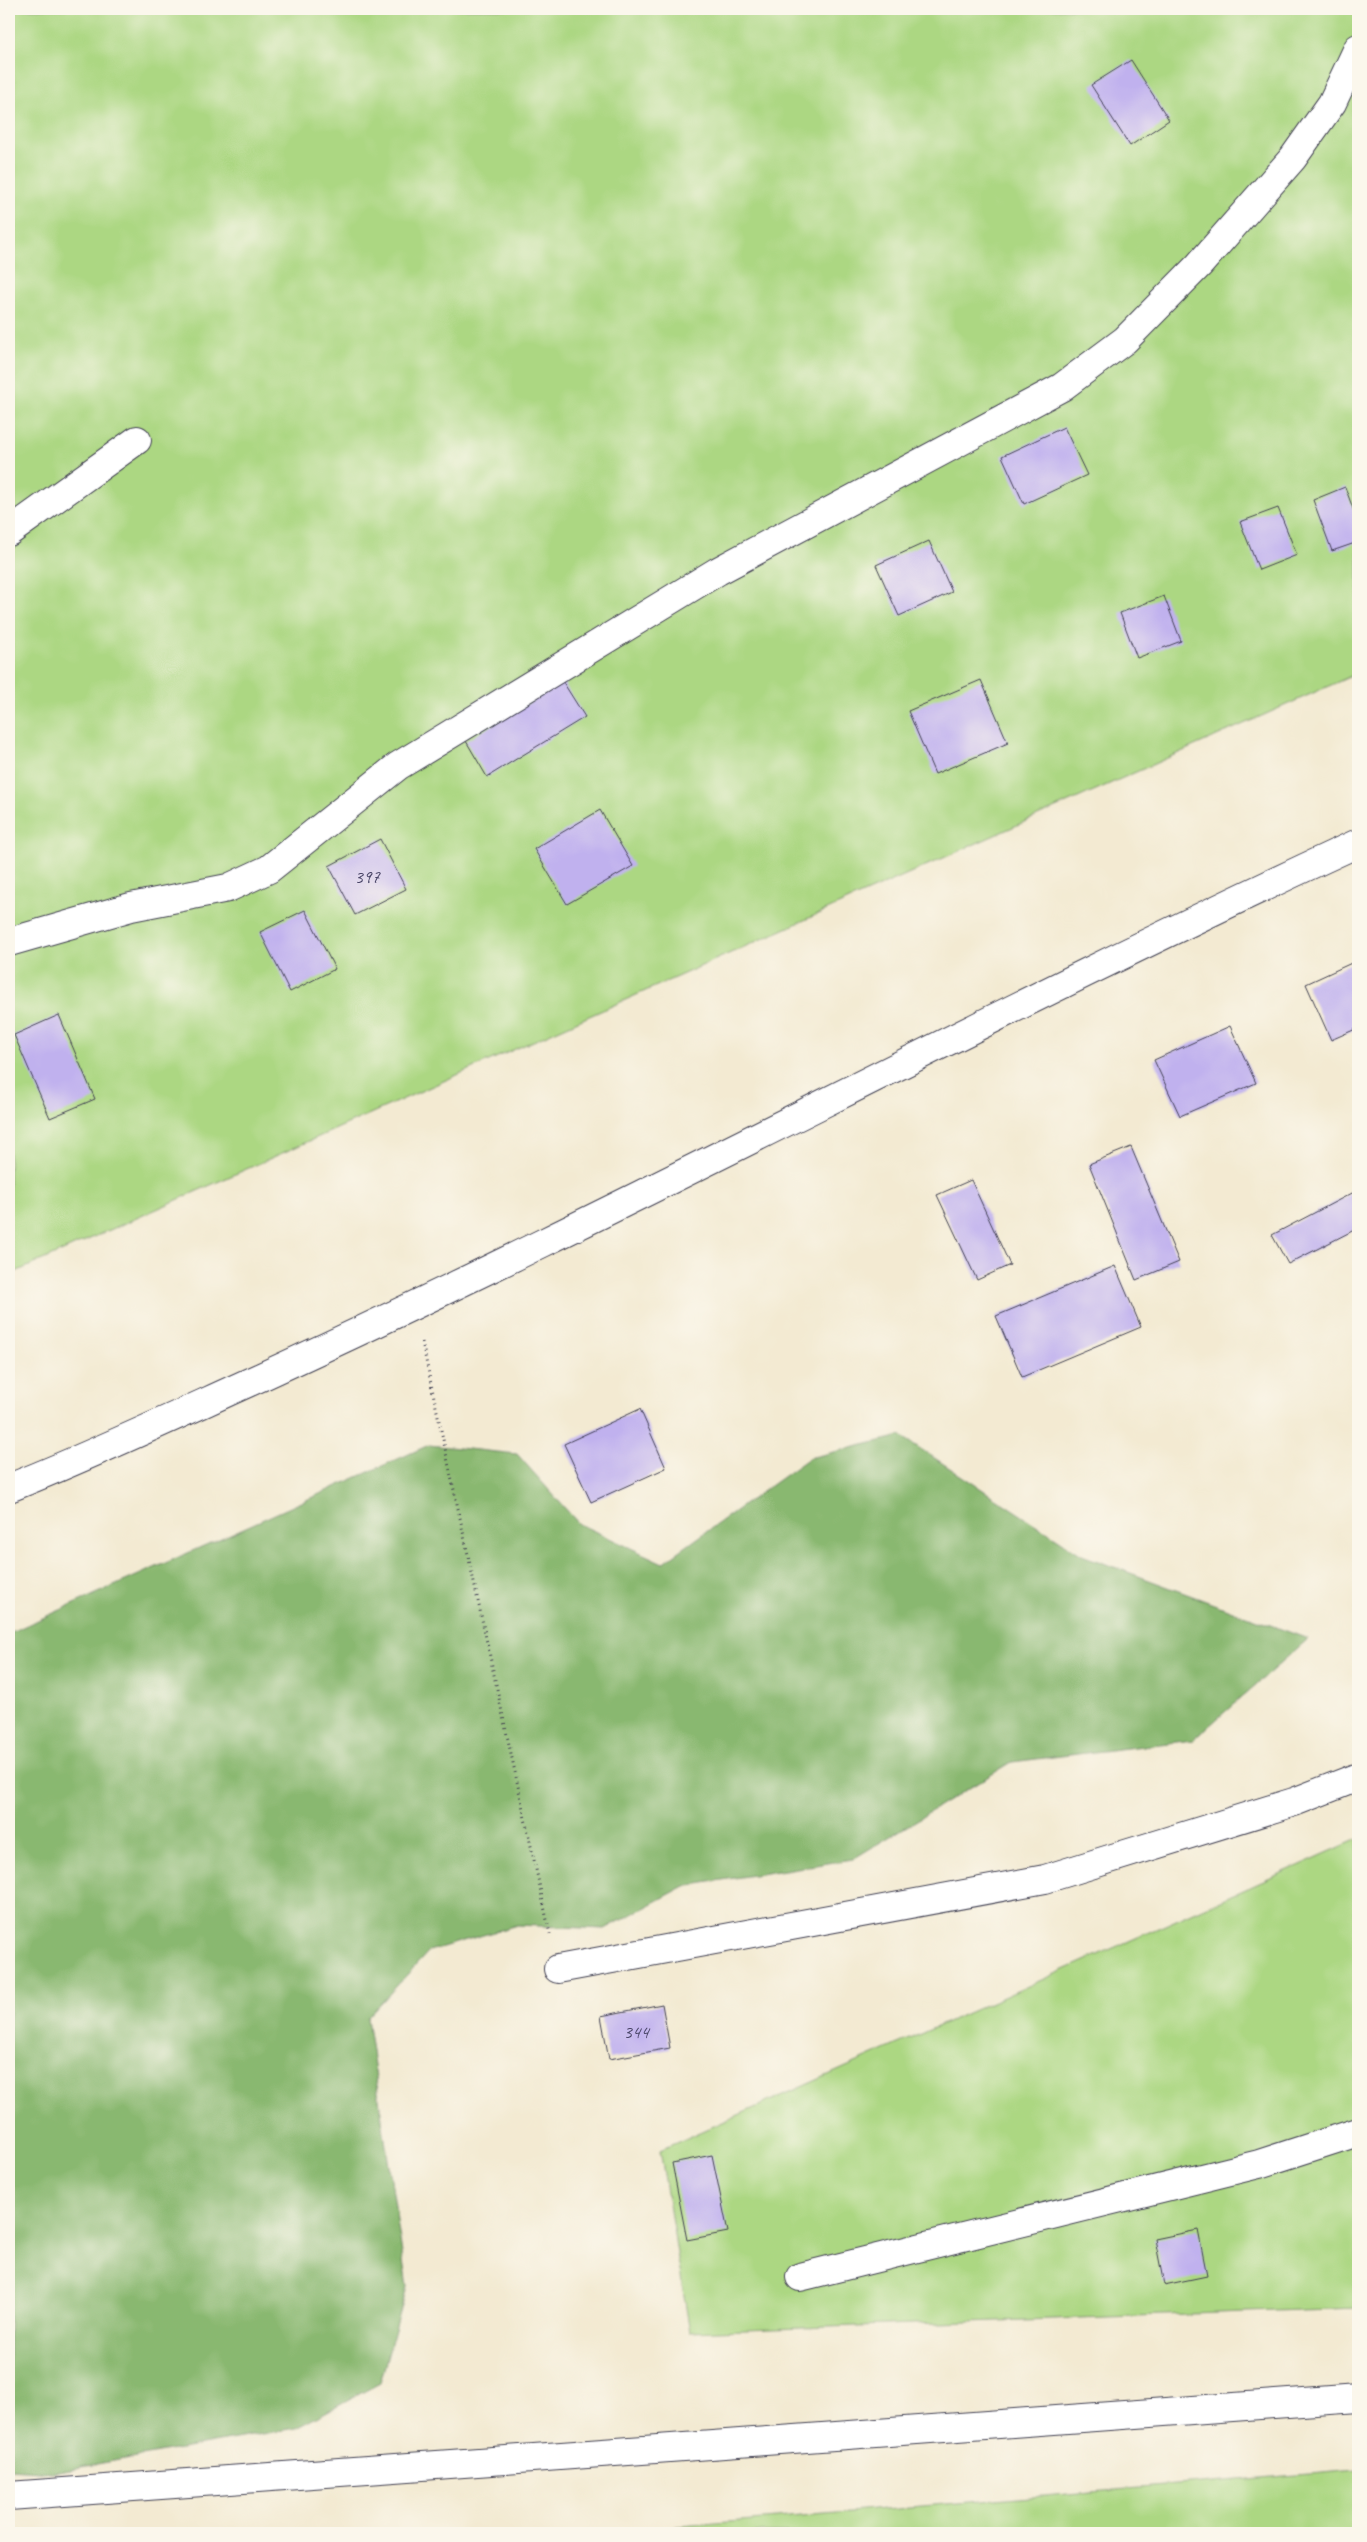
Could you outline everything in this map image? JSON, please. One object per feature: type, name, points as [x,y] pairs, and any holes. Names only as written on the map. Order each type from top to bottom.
[{"type":"street","points":[[9,942],[131,907],[228,888],[269,869],[398,766],[429,746],[718,571],[1062,387],[1125,340],[1198,265],[1293,158],[1332,103],[1358,48]]},
{"type":"street","points":[[9,532],[137,440]]},
{"type":"street","points":[[9,1488],[71,1463],[414,1307],[1028,1002],[1254,891],[1358,843]]},
{"type":"street","points":[[558,1969],[1045,1879],[1294,1802],[1358,1777]]},
{"type":"street","points":[[800,2276],[1259,2164],[1358,2132]]},
{"type":"street","points":[[9,2496],[1358,2398]]},
{"type":"path","points":[[414,1307],[558,1969]]},
{"type":"green space","points":[[9,9],[1358,9],[1358,673],[9,1275]]},
{"type":"green space","points":[[901,1436],[1082,1555],[1308,1639],[1193,1740],[1012,1762],[853,1859],[685,1886],[605,1929],[517,1925],[429,1951],[367,2018],[407,2287],[380,2383],[296,2428],[53,2472],[9,2469],[9,1633],[429,1445],[517,1454],[579,1524],[663,1563],[809,1458]]},
{"type":"green space","points":[[1358,1839],[1358,2308],[690,2332],[660,2150]]},
{"type":"green space","points":[[1358,2470],[1358,2533],[581,2533],[607,2532]]},
{"type":"building","points":[[1131,60],[1169,120],[1130,146],[1091,85]]},
{"type":"building","points":[[1064,427],[1087,475],[1024,504],[1002,456]]},
{"type":"building","points":[[1345,487],[1358,522],[1358,542],[1332,551],[1313,500]]},
{"type":"building","points":[[1278,508],[1297,555],[1259,570],[1240,522]]},
{"type":"building","points":[[929,541],[952,592],[899,616],[876,565]]},
{"type":"building","points":[[1164,596],[1181,641],[1137,658],[1120,613]]},
{"type":"building","points":[[981,680],[1008,743],[935,774],[908,711]]},
{"type":"building","points":[[563,682],[585,717],[487,777],[466,741]]},
{"type":"building","points":[[600,810],[633,866],[567,904],[534,849]]},
{"type":"building","points":[[380,839],[406,889],[355,915],[329,866]]},
{"type":"building","points":[[305,910],[335,969],[290,992],[260,932]]},
{"type":"building","points":[[1358,960],[1358,1028],[1331,1040],[1306,984]]},
{"type":"building","points":[[59,1015],[95,1099],[50,1118],[14,1035]]},
{"type":"building","points":[[1230,1026],[1256,1083],[1180,1116],[1154,1060]]},
{"type":"building","points":[[1131,1147],[1179,1262],[1136,1280],[1089,1164]]},
{"type":"building","points":[[971,1180],[1010,1265],[977,1280],[937,1195]]},
{"type":"building","points":[[1358,1190],[1358,1228],[1288,1264],[1272,1235]]},
{"type":"building","points":[[1115,1266],[1141,1327],[1022,1377],[996,1316]]},
{"type":"building","points":[[640,1409],[666,1468],[591,1502],[564,1444]]},
{"type":"building","points":[[662,2004],[670,2048],[609,2059],[601,2016]]},
{"type":"building","points":[[712,2155],[728,2232],[687,2240],[672,2163]]},
{"type":"building","points":[[1198,2230],[1207,2276],[1164,2285],[1155,2239]]}]
